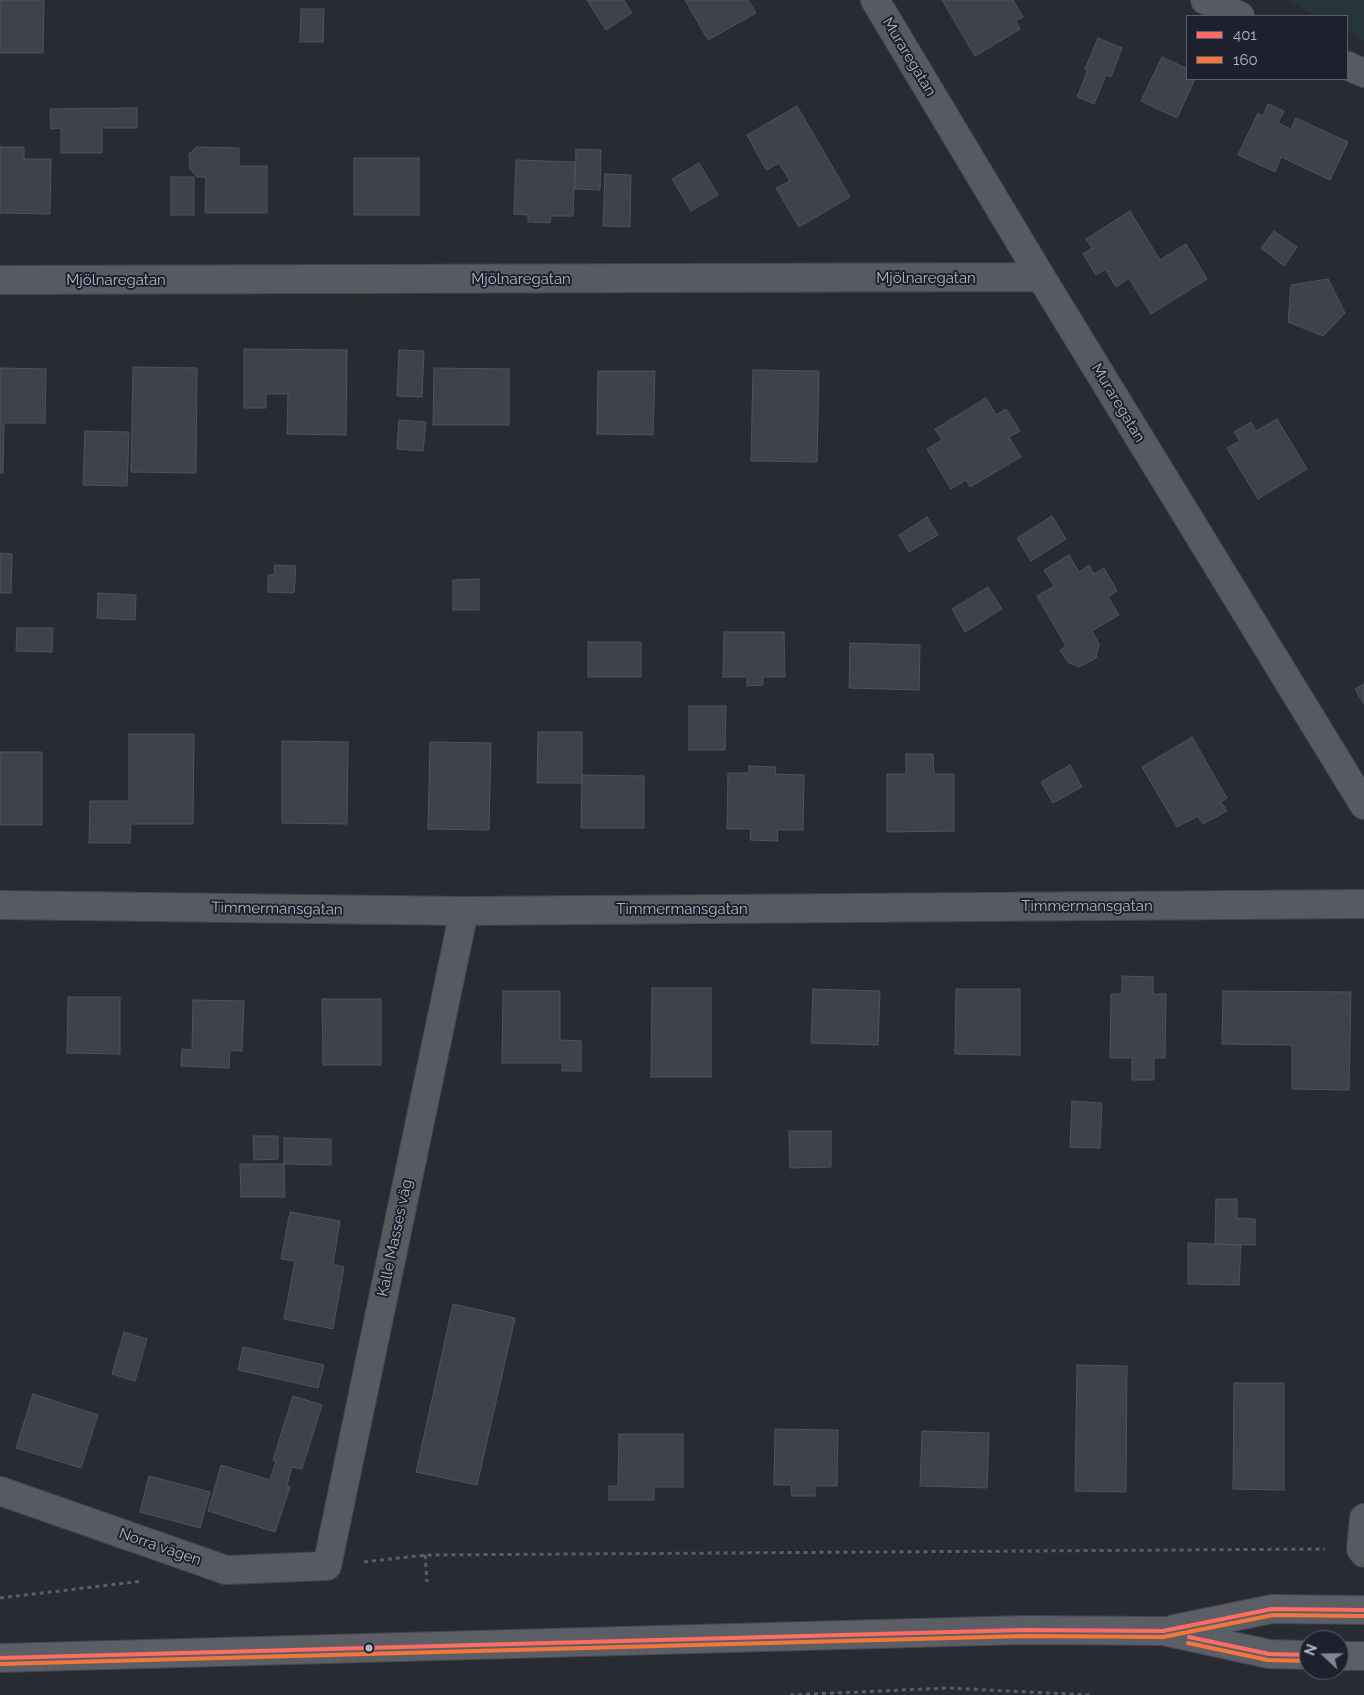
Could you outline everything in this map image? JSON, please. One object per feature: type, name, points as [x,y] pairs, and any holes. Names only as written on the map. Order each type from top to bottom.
[{"type":"main road","points":[[1162,1631],[1272,1609],[1364,1610]]},
{"type":"main road","points":[[0,1658],[1024,1630],[1162,1631],[1269,1654],[1299,1655]]},
{"type":"main road","points":[[1349,1656],[1364,1656]]},
{"type":"street","name":"Muraregatan","points":[[874,0],[1364,805]]},
{"type":"street","points":[[1205,0],[1238,15]]},
{"type":"street","points":[[1349,66],[1364,73]]},
{"type":"street","name":"Mjölnaregatan","points":[[0,280],[1041,277]]},
{"type":"street","name":"Timmermansgatan","points":[[0,905],[464,911],[1364,904]]},
{"type":"street","name":"Kalle Masses väg","points":[[326,1566],[464,911]]},
{"type":"street","name":"Norra vägen","points":[[0,1491],[226,1570],[326,1566]]},
{"type":"street","points":[[1363,1551],[1364,1518]]},
{"type":"path","points":[[326,1566],[425,1556],[1363,1551]]},
{"type":"path","points":[[425,1556],[427,1582]]},
{"type":"path","points":[[0,1598],[146,1580]]},
{"type":"path","points":[[790,1695],[948,1688],[1090,1695]]},
{"type":"shaded area","points":[[1287,0],[1364,0],[1364,41],[1349,33],[1349,15],[1315,15]]},
{"type":"building","points":[[0,0],[44,0],[43,53],[0,53]]},
{"type":"building","points":[[587,0],[624,0],[632,13],[606,30]]},
{"type":"building","points":[[685,0],[748,0],[756,13],[708,40]]},
{"type":"building","points":[[942,0],[1013,0],[1023,17],[1016,21],[1020,29],[975,56]]},
{"type":"building","points":[[301,9],[324,9],[323,42],[300,42]]},
{"type":"building","points":[[1098,38],[1122,48],[1111,77],[1106,75],[1094,104],[1077,97],[1088,70],[1085,69]]},
{"type":"building","points":[[1162,57],[1186,68],[1186,80],[1195,80],[1177,118],[1141,101]]},
{"type":"building","points":[[1268,104],[1284,111],[1278,123],[1291,129],[1296,118],[1348,142],[1330,180],[1281,157],[1275,172],[1238,155],[1258,113],[1263,116]]},
{"type":"building","points":[[797,106],[850,197],[799,227],[776,188],[790,181],[779,163],[766,170],[747,135]]},
{"type":"building","points":[[137,108],[137,128],[102,128],[102,153],[61,153],[61,128],[51,129],[50,109]]},
{"type":"building","points":[[0,147],[24,147],[24,159],[51,159],[50,214],[0,213]]},
{"type":"building","points":[[197,147],[239,148],[239,166],[267,166],[267,213],[205,213],[206,177],[197,177],[190,169],[189,154]]},
{"type":"building","points":[[576,149],[601,150],[600,190],[575,189]]},
{"type":"building","points":[[354,158],[419,158],[419,215],[354,215]]},
{"type":"building","points":[[516,160],[575,162],[573,216],[551,216],[550,223],[528,222],[528,215],[514,214]]},
{"type":"building","points":[[699,163],[718,195],[691,211],[672,179]]},
{"type":"building","points":[[605,174],[631,175],[630,227],[603,226]]},
{"type":"building","points":[[171,177],[194,177],[194,215],[171,215]]},
{"type":"building","points":[[1130,211],[1160,260],[1186,244],[1207,279],[1151,314],[1129,278],[1116,287],[1105,269],[1096,275],[1083,254],[1092,248],[1086,239]]},
{"type":"building","points":[[1274,231],[1297,247],[1284,266],[1261,248]]},
{"type":"building","points":[[1328,279],[1345,313],[1323,336],[1288,322],[1291,285]]},
{"type":"building","points":[[244,349],[347,350],[346,435],[287,434],[288,394],[266,394],[266,408],[244,408]]},
{"type":"building","points":[[399,350],[424,351],[422,397],[397,396]]},
{"type":"building","points":[[133,367],[197,368],[196,473],[131,472]]},
{"type":"building","points":[[0,368],[46,369],[45,423],[4,423],[3,473],[0,473]]},
{"type":"building","points":[[434,368],[509,369],[509,425],[433,425]]},
{"type":"building","points":[[753,370],[819,371],[817,462],[751,461]]},
{"type":"building","points":[[598,371],[655,371],[653,435],[597,434]]},
{"type":"building","points":[[986,398],[996,415],[1006,409],[1020,431],[1009,437],[1021,457],[970,487],[966,480],[951,489],[927,449],[942,440],[935,429]]},
{"type":"building","points":[[1277,419],[1307,469],[1258,499],[1227,448],[1240,441],[1234,432],[1251,422],[1256,431]]},
{"type":"building","points":[[399,420],[426,422],[423,451],[397,449]]},
{"type":"building","points":[[85,431],[129,432],[127,486],[83,485]]},
{"type":"building","points":[[1052,516],[1066,539],[1031,561],[1017,538]]},
{"type":"building","points":[[927,517],[938,535],[909,552],[899,535]]},
{"type":"building","points":[[0,553],[12,554],[11,593],[0,593]]},
{"type":"building","points":[[1069,555],[1079,572],[1089,565],[1094,574],[1104,568],[1117,591],[1108,597],[1119,615],[1092,631],[1099,644],[1096,658],[1079,667],[1068,662],[1060,650],[1066,646],[1037,596],[1054,586],[1044,570]]},
{"type":"building","points":[[275,565],[296,566],[294,593],[268,592],[268,575],[274,575]]},
{"type":"building","points":[[479,579],[479,610],[453,610],[453,580]]},
{"type":"building","points":[[988,587],[1002,609],[965,632],[952,609]]},
{"type":"building","points":[[98,593],[136,595],[135,620],[97,618]]},
{"type":"building","points":[[17,628],[53,628],[52,652],[16,651]]},
{"type":"building","points":[[724,632],[784,632],[785,677],[763,677],[763,685],[747,686],[747,677],[723,677]]},
{"type":"building","points":[[588,642],[641,642],[641,677],[588,677]]},
{"type":"building","points":[[850,643],[920,645],[919,690],[849,688]]},
{"type":"building","points":[[1364,684],[1364,704],[1355,689]]},
{"type":"building","points":[[689,706],[726,706],[725,750],[689,750]]},
{"type":"building","points":[[538,732],[582,732],[582,783],[537,783]]},
{"type":"building","points":[[129,734],[194,734],[193,824],[131,824],[130,843],[89,843],[90,801],[129,801]]},
{"type":"building","points":[[1192,737],[1227,798],[1221,802],[1227,811],[1203,824],[1198,816],[1177,827],[1142,767]]},
{"type":"building","points":[[282,741],[348,742],[347,824],[282,823]]},
{"type":"building","points":[[430,742],[491,743],[489,830],[428,829]]},
{"type":"building","points":[[0,752],[42,752],[42,825],[0,825]]},
{"type":"building","points":[[906,754],[933,754],[934,774],[954,774],[954,831],[887,832],[887,774],[906,774]]},
{"type":"building","points":[[1070,765],[1082,787],[1053,803],[1041,782]]},
{"type":"building","points":[[749,766],[776,767],[775,774],[804,775],[803,830],[777,830],[778,841],[750,840],[751,829],[727,829],[728,773],[749,773]]},
{"type":"building","points":[[582,775],[644,776],[644,828],[581,828]]},
{"type":"building","points":[[1122,976],[1153,977],[1153,994],[1166,994],[1165,1058],[1154,1058],[1154,1080],[1132,1080],[1132,1058],[1110,1058],[1111,994],[1122,994]]},
{"type":"building","points":[[652,988],[711,988],[711,1077],[651,1077]]},
{"type":"building","points":[[813,989],[880,991],[878,1045],[811,1043]]},
{"type":"building","points":[[956,989],[1020,989],[1020,1055],[955,1054]]},
{"type":"building","points":[[503,991],[560,991],[560,1040],[581,1041],[581,1071],[562,1071],[562,1063],[502,1063]]},
{"type":"building","points":[[1223,991],[1351,992],[1349,1090],[1292,1089],[1292,1045],[1222,1044]]},
{"type":"building","points":[[68,997],[120,997],[120,1054],[67,1053]]},
{"type":"building","points":[[322,999],[381,999],[381,1065],[323,1065]]},
{"type":"building","points":[[193,1000],[244,1001],[242,1051],[230,1050],[229,1068],[181,1066],[182,1049],[192,1050]]},
{"type":"building","points":[[1072,1101],[1102,1103],[1100,1148],[1070,1147]]},
{"type":"building","points":[[789,1131],[831,1131],[831,1167],[790,1168]]},
{"type":"building","points":[[253,1136],[278,1136],[278,1159],[254,1160]]},
{"type":"building","points":[[284,1138],[331,1139],[331,1165],[284,1164]]},
{"type":"building","points":[[240,1164],[284,1164],[285,1197],[241,1197]]},
{"type":"building","points":[[1216,1199],[1237,1199],[1237,1218],[1255,1219],[1255,1245],[1215,1244]]},
{"type":"building","points":[[290,1212],[340,1221],[333,1264],[344,1267],[333,1329],[284,1319],[295,1261],[281,1259]]},
{"type":"building","points":[[1188,1243],[1241,1245],[1239,1285],[1188,1284]]},
{"type":"building","points":[[453,1304],[515,1318],[477,1485],[416,1472]]},
{"type":"building","points":[[124,1332],[147,1339],[135,1381],[112,1374]]},
{"type":"building","points":[[243,1347],[324,1365],[318,1388],[238,1370]]},
{"type":"building","points":[[1077,1365],[1127,1366],[1126,1492],[1075,1491]]},
{"type":"building","points":[[1234,1383],[1284,1383],[1284,1490],[1233,1489]]},
{"type":"building","points":[[33,1394],[98,1415],[81,1468],[16,1448]]},
{"type":"building","points":[[293,1396],[322,1405],[302,1469],[292,1467],[287,1485],[290,1487],[275,1532],[208,1511],[221,1465],[270,1480],[276,1461],[273,1460]]},
{"type":"building","points":[[775,1429],[838,1430],[837,1486],[815,1486],[815,1496],[792,1496],[791,1485],[774,1485]]},
{"type":"building","points":[[922,1431],[989,1433],[987,1488],[920,1486]]},
{"type":"building","points":[[619,1434],[683,1434],[683,1487],[654,1487],[654,1500],[609,1500],[609,1486],[618,1486]]},
{"type":"building","points":[[149,1476],[210,1492],[200,1528],[140,1512]]},
{"type":"transit line","name":"401","points":[[0,1658],[1024,1630],[1163,1631],[1272,1609],[1364,1610]]},
{"type":"transit line","name":"160","points":[[0,1664],[1024,1636],[1163,1637],[1273,1615],[1364,1616]]},
{"type":"transit line","name":"401","points":[[1189,1637],[1269,1654],[1299,1655]]},
{"type":"transit line","name":"160","points":[[1188,1643],[1268,1660],[1299,1661]]}]
